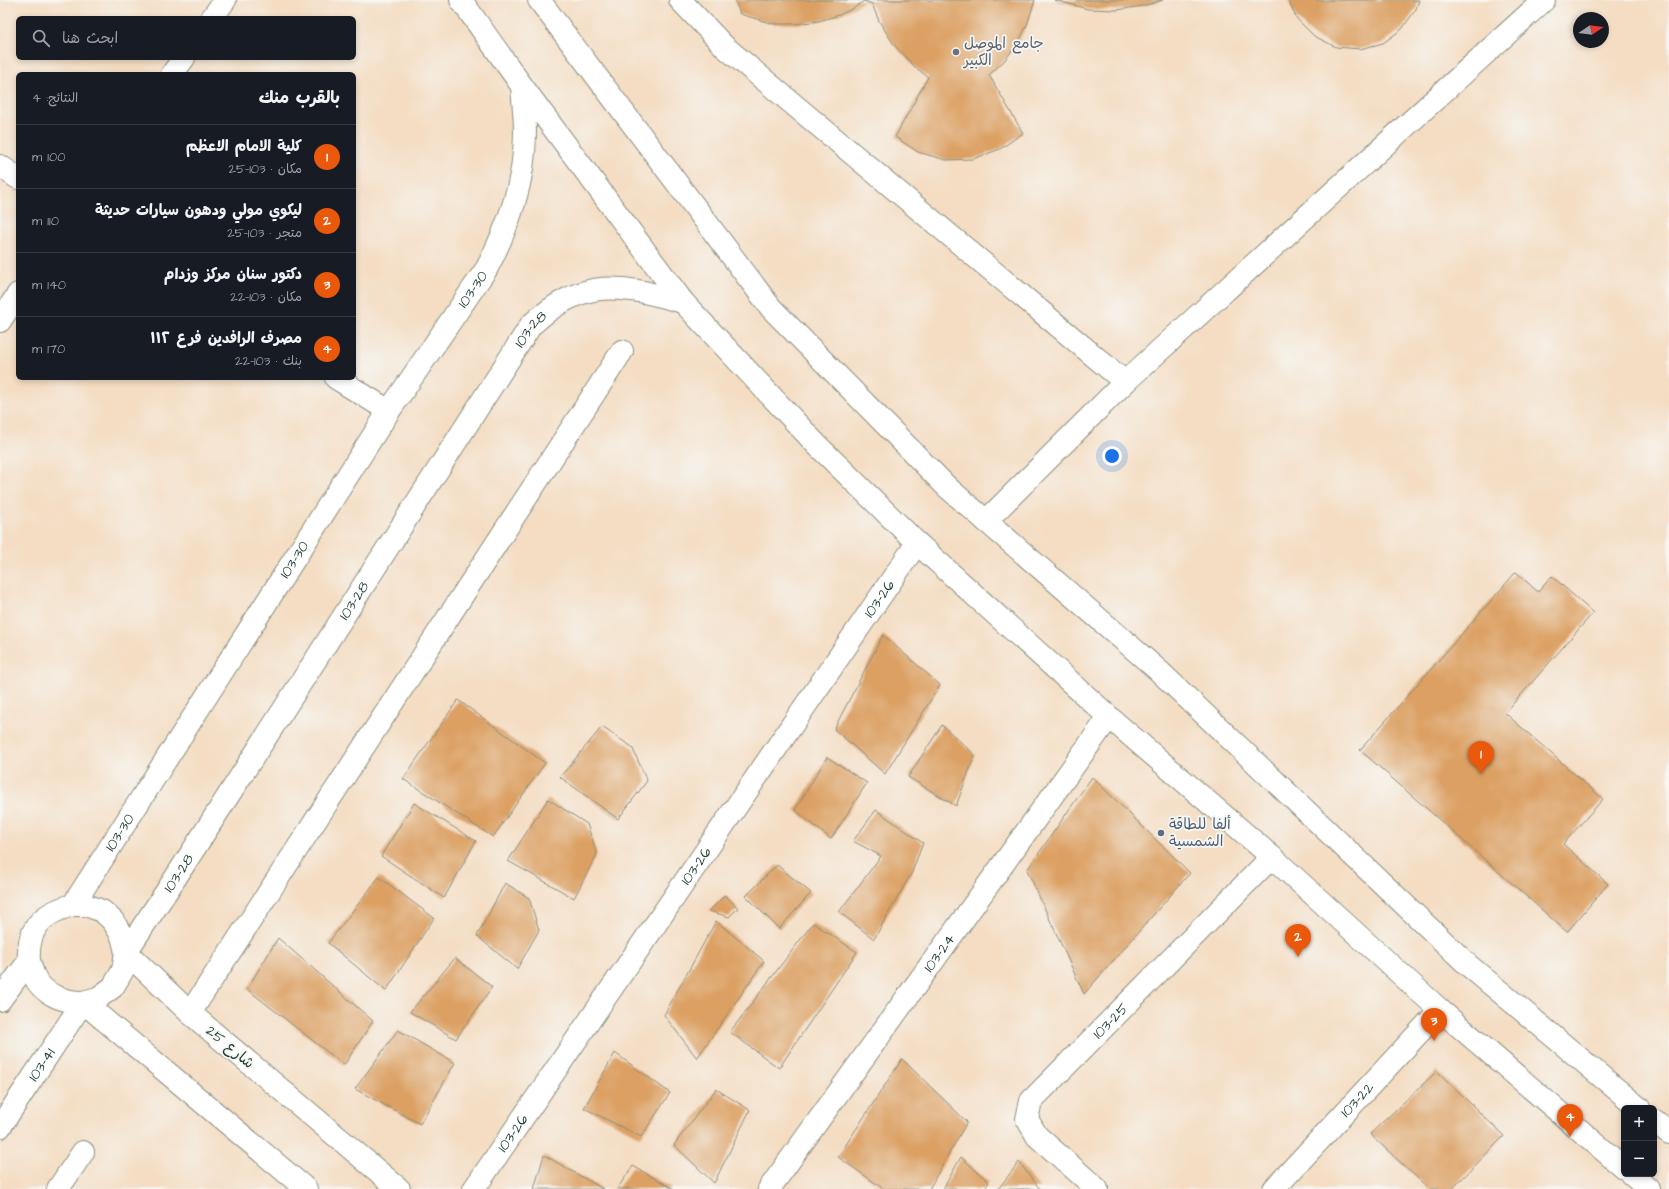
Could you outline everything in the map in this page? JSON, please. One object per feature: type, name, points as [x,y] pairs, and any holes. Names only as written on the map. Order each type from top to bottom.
[{"type":"street","points":[[213,16],[225,0]]},
{"type":"street","points":[[461,0],[522,86],[683,302],[816,444],[917,543],[1109,717],[1272,857],[1440,1010],[1621,1165]]},
{"type":"street","points":[[539,0],[771,308],[946,487],[1159,671],[1468,965],[1635,1105]]},
{"type":"street","points":[[680,0],[724,47],[1125,382]]},
{"type":"street","points":[[986,521],[1125,382],[1544,0]]},
{"type":"street","points":[[174,72],[182,60]]},
{"type":"street","name":"103-30","points":[[73,905],[389,411],[487,268],[500,243],[518,192],[523,162],[525,132],[522,86]]},
{"type":"street","points":[[0,166],[16,177]]},
{"type":"street","name":"103-28","points":[[83,1002],[98,998],[113,987],[123,970],[126,952],[531,325],[547,310],[565,300],[585,292],[606,288],[626,288],[683,302]]},
{"type":"street","points":[[0,321],[16,297]]},
{"type":"street","points":[[190,1013],[622,351]]},
{"type":"street","points":[[339,380],[389,411]]},
{"type":"street","name":"103-26","points":[[474,1189],[917,543]]},
{"type":"street","name":"103-24","points":[[769,1189],[1109,717]]},
{"type":"street","name":"103-25","points":[[1097,1189],[1037,1136],[1027,1119],[1031,1101],[1272,857]]},
{"type":"street","points":[[73,905],[58,909],[48,914],[40,921],[34,930],[30,941],[30,961],[34,976],[47,992],[61,999],[72,1002],[83,1002],[306,1189]]},
{"type":"street","name":"شارع 25","points":[[73,905],[86,905],[102,911],[113,921],[122,936],[126,952],[190,1013],[399,1189]]},
{"type":"street","points":[[0,1000],[30,961]]},
{"type":"street","name":"103-41","points":[[0,1127],[83,1002]]},
{"type":"street","name":"103-22","points":[[1274,1189],[1440,1010]]},
{"type":"street","points":[[1657,1123],[1669,1133]]},
{"type":"street","points":[[58,1189],[83,1152]]},
{"type":"street","points":[[1634,1177],[1648,1189]]},
{"type":"building","name":"جامع الموصل الكبير","points":[[735,0],[1035,0],[1027,25],[1018,43],[1004,61],[989,75],[1023,133],[1000,149],[973,159],[946,160],[918,152],[895,137],[928,77],[915,67],[895,46],[879,21],[872,4],[864,1],[854,8],[839,15],[819,21],[796,24],[774,24],[740,14]]},
{"type":"building","name":"جامع الموصل الكبير","points":[[1054,0],[1163,0],[1143,6],[1117,10],[1088,9]]},
{"type":"building","points":[[1288,0],[1419,0],[1416,9],[1402,29],[1383,43],[1360,49],[1336,47],[1314,36],[1297,19]]},
{"type":"building","points":[[1516,572],[1538,592],[1552,576],[1593,613],[1505,713],[1603,799],[1563,844],[1608,884],[1567,932],[1360,750]]},
{"type":"building","points":[[883,635],[940,685],[885,774],[834,729]]},
{"type":"building","points":[[458,700],[545,763],[493,837],[403,779]]},
{"type":"building","points":[[942,725],[975,755],[956,806],[908,777]]},
{"type":"building","points":[[602,727],[632,747],[647,781],[618,819],[560,777]]},
{"type":"building","points":[[827,757],[867,783],[831,839],[795,810]]},
{"type":"building","points":[[1092,777],[1190,873],[1084,994],[1027,870]]},
{"type":"building","points":[[548,799],[587,824],[597,854],[574,898],[508,861]]},
{"type":"building","points":[[414,803],[476,841],[444,898],[381,856]]},
{"type":"building","points":[[876,810],[923,843],[912,872],[874,939],[839,912],[881,856],[853,841]]},
{"type":"building","points":[[777,865],[811,893],[779,929],[746,896]]},
{"type":"building","points":[[379,877],[434,918],[386,991],[328,943]]},
{"type":"building","points":[[505,883],[529,898],[539,930],[517,969],[477,936]]},
{"type":"building","points":[[725,895],[738,908],[729,917],[709,911]]},
{"type":"building","points":[[716,921],[764,961],[697,1058],[664,1015]]},
{"type":"building","points":[[813,923],[857,952],[779,1068],[730,1032]]},
{"type":"building","points":[[278,938],[373,1021],[344,1065],[247,989]]},
{"type":"building","points":[[455,958],[492,987],[456,1039],[410,1012]]},
{"type":"building","points":[[398,1030],[455,1063],[420,1124],[355,1089]]},
{"type":"building","points":[[615,1053],[670,1093],[641,1137],[584,1108]]},
{"type":"building","points":[[902,1059],[967,1122],[929,1189],[884,1189],[838,1157]]},
{"type":"building","points":[[1437,1071],[1504,1136],[1452,1189],[1429,1189],[1370,1134]]},
{"type":"building","points":[[716,1089],[750,1110],[714,1183],[674,1145]]},
{"type":"building","points":[[544,1155],[603,1189],[534,1189]]},
{"type":"building","points":[[961,1157],[989,1182],[984,1189],[943,1189]]},
{"type":"building","points":[[1019,1162],[1040,1189],[998,1189]]},
{"type":"building","points":[[633,1166],[674,1189],[617,1189]]},
{"type":"place","name":"جامع الموصل الكبير","points":[[956,52]]},
{"type":"place","name":"كلية الامام الاعظم","points":[[1481,774]]},
{"type":"place","name":"ألفا للطاقة الشمسية","points":[[1161,833]]},
{"type":"place","name":"ليكوي مولي ودهون سيارات حديثة","points":[[1298,957]]},
{"type":"place","name":"دكتور سنان مركز وزدام","points":[[1434,1041]]},
{"type":"place","name":"مصرف الرافدين فرع ١١٢","points":[[1570,1137]]}]
